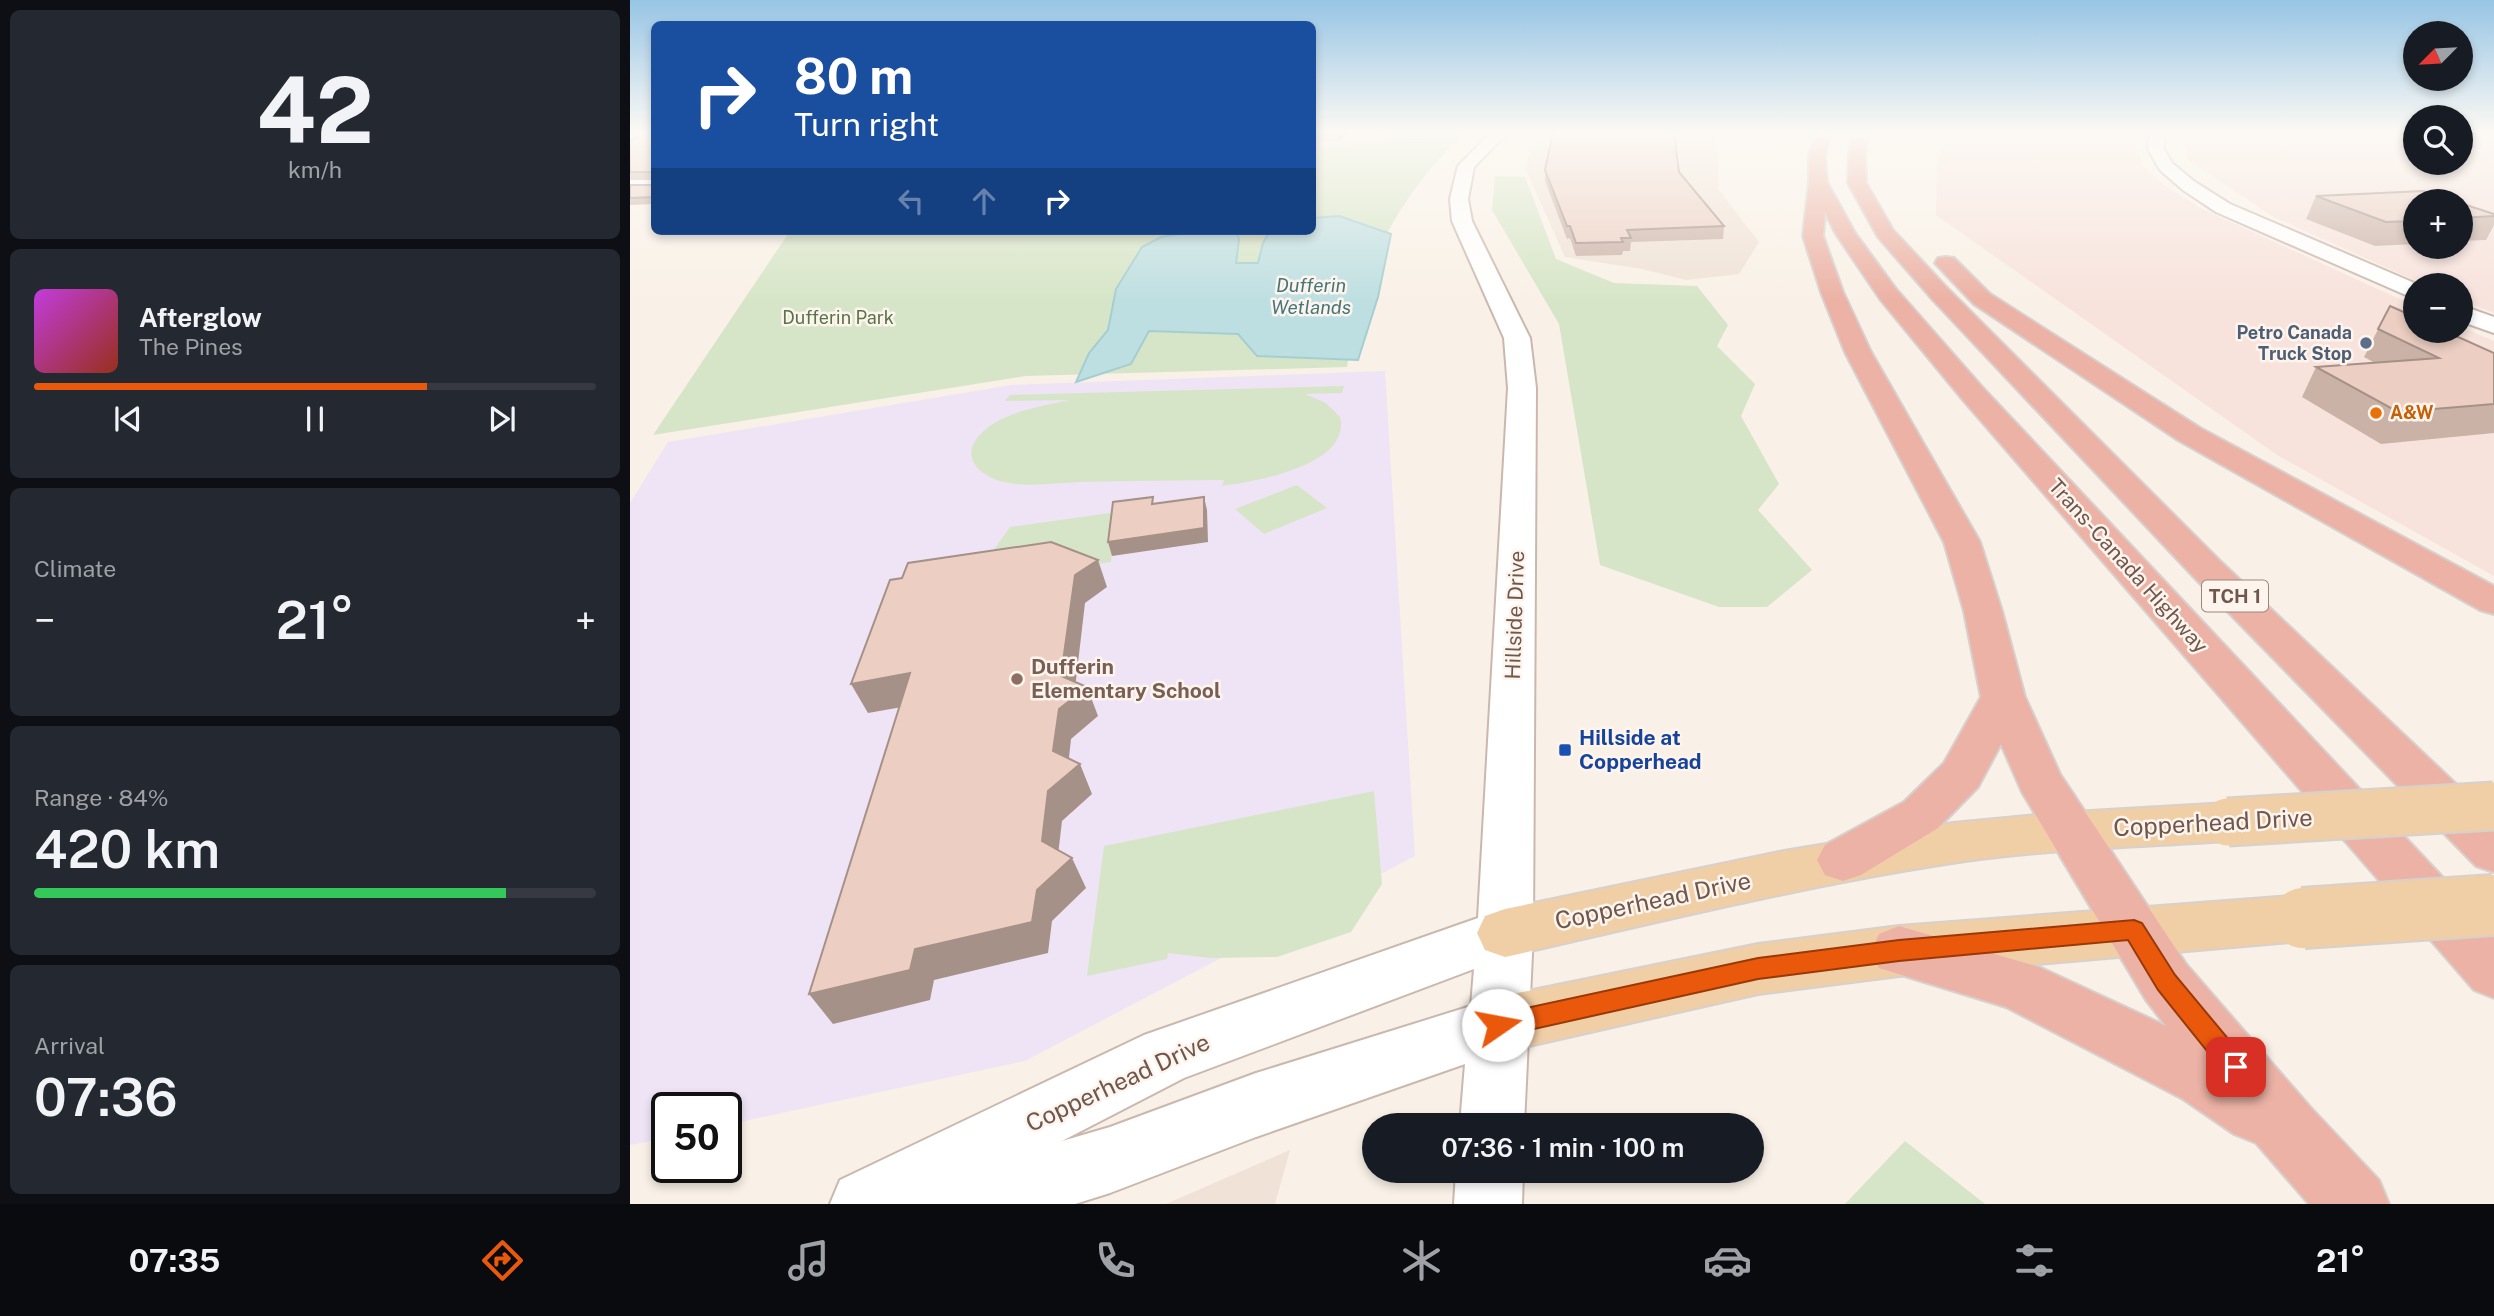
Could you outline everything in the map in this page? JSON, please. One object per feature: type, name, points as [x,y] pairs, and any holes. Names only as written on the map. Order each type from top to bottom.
[{"type":"highway","points":[[1817,188],[1813,236],[1832,292],[1858,352],[1962,542],[1983,611],[2003,697],[2039,780],[2166,982],[2288,1131],[2354,1204]]},
{"type":"highway","name":"Trans-Canada Highway","points":[[1821,188],[1846,234],[1888,294],[1964,384],[2494,972]]},
{"type":"highway","name":"TCH 1","points":[[1860,188],[1885,233],[1941,295],[2206,568],[2494,852]]},
{"type":"highway","points":[[1888,188],[1915,232],[1982,299],[2189,434],[2494,602]]},
{"type":"highway","points":[[1843,860],[1922,815],[1961,775],[2003,697]]},
{"type":"highway","points":[[1899,951],[2019,985],[2205,1077],[2288,1131]]},
{"type":"main road","name":"Copperhead Drive","points":[[1505,933],[1843,860],[1956,842],[2069,831],[2494,806]]},
{"type":"main road","points":[[1498,1025],[1758,969],[1899,951],[2134,930],[2494,905]]},
{"type":"street","name":"Hillside Drive","points":[[1462,188],[1462,220],[1517,338],[1522,388],[1505,933],[1493,1113]]},
{"type":"street","points":[[2192,188],[2223,208],[2403,287]]},
{"type":"street","points":[[2473,317],[2494,326]]},
{"type":"street","name":"Copperhead Drive","points":[[864,1204],[1166,1056],[1505,933]]},
{"type":"street","points":[[961,1204],[1110,1160],[1256,1105],[1498,1025]]},
{"type":"street","points":[[1488,1204],[1489,1183]]},
{"type":"shaded area","points":[[1534,188],[1718,188],[1759,242],[1739,274],[1686,280],[1642,269],[1565,257]]},
{"type":"shaded area","points":[[1937,188],[2169,188],[2202,209],[2403,301],[2403,343],[2473,343],[2473,332],[2494,341],[2494,576],[2277,455],[1936,215]]},
{"type":"shaded area","points":[[2231,188],[2494,188],[2494,313],[2473,305],[2473,273],[2403,275],[2272,216]]},
{"type":"shaded area","name":"Dufferin Elementary School","points":[[1385,371],[1415,856],[1025,1061],[742,1122],[742,1092],[651,1092],[651,1141],[630,1145],[630,503],[668,442],[1011,385]]},
{"type":"shaded area","points":[[1290,1150],[1275,1204],[1166,1204]]},
{"type":"green space","name":"Dufferin Park","points":[[1316,188],[1416,188],[1384,240],[1371,269],[1361,300],[1347,367],[1026,376],[653,435],[787,235],[1316,235]]},
{"type":"green space","points":[[1494,188],[1529,188],[1556,259],[1614,283],[1697,286],[1728,325],[1717,346],[1755,384],[1741,416],[1779,484],[1758,510],[1812,570],[1767,607],[1719,607],[1600,565],[1559,324],[1492,210]]},
{"type":"green space","points":[[1344,386],[1342,393],[1305,394],[1326,403],[1340,417],[1340,434],[1331,447],[1298,468],[1256,480],[1222,486],[1224,480],[1019,484],[988,476],[977,468],[972,457],[974,443],[992,425],[1017,413],[1069,400],[1005,401],[1010,395]]},
{"type":"green space","points":[[1297,485],[1327,508],[1264,534],[1235,509]]},
{"type":"green space","points":[[1117,512],[1111,562],[977,582],[980,569],[1010,527]]},
{"type":"green space","points":[[1374,791],[1382,884],[1351,932],[1277,957],[1210,958],[1168,953],[1167,959],[1087,976],[1104,846]]},
{"type":"green space","points":[[1905,1141],[1985,1204],[1845,1204]]},
{"type":"water","name":"Dufferin Wetlands","points":[[1339,216],[1391,234],[1378,297],[1358,360],[1257,356],[1238,334],[1149,331],[1131,364],[1076,382],[1089,353],[1108,330],[1116,289],[1142,247],[1161,237],[1174,235],[1238,235],[1236,263],[1258,263],[1268,235],[1316,235],[1316,218]]},
{"type":"building","points":[[630,188],[651,188],[651,197],[630,198]]},
{"type":"building","points":[[1552,188],[1692,188],[1724,226],[1627,230],[1631,238],[1621,238],[1623,242],[1576,243],[1570,226],[1567,226]]},
{"type":"building","points":[[2403,192],[2403,221],[2386,222],[2316,196]]},
{"type":"building","points":[[2473,207],[2494,214],[2473,217]]},
{"type":"building","points":[[2390,306],[2403,312],[2403,341],[2378,329]]},
{"type":"building","points":[[2407,343],[2472,343],[2494,353],[2494,404],[2398,412],[2316,367],[2439,358]]},
{"type":"building","points":[[1153,497],[1152,504],[1204,497],[1204,528],[1108,542],[1113,502]]},
{"type":"building","points":[[1051,542],[1098,560],[1075,575],[1061,676],[1087,687],[1059,709],[1053,751],[1080,764],[1048,791],[1042,841],[1072,858],[1037,890],[1032,922],[915,949],[910,970],[809,994],[910,673],[851,684],[890,580],[902,578],[908,563]]},
{"type":"place","name":"Petro Canada Truck Stop","points":[[2366,343]]},
{"type":"place","name":"A&W","points":[[2376,413]]},
{"type":"place","name":"Dufferin Elementary School","points":[[1017,679]]},
{"type":"place","name":"Hillside at Copperhead","points":[[1565,750]]},
{"type":"route","points":[[1498,1025],[1758,969],[1899,951],[2134,930],[2166,982],[2236,1067]]}]
